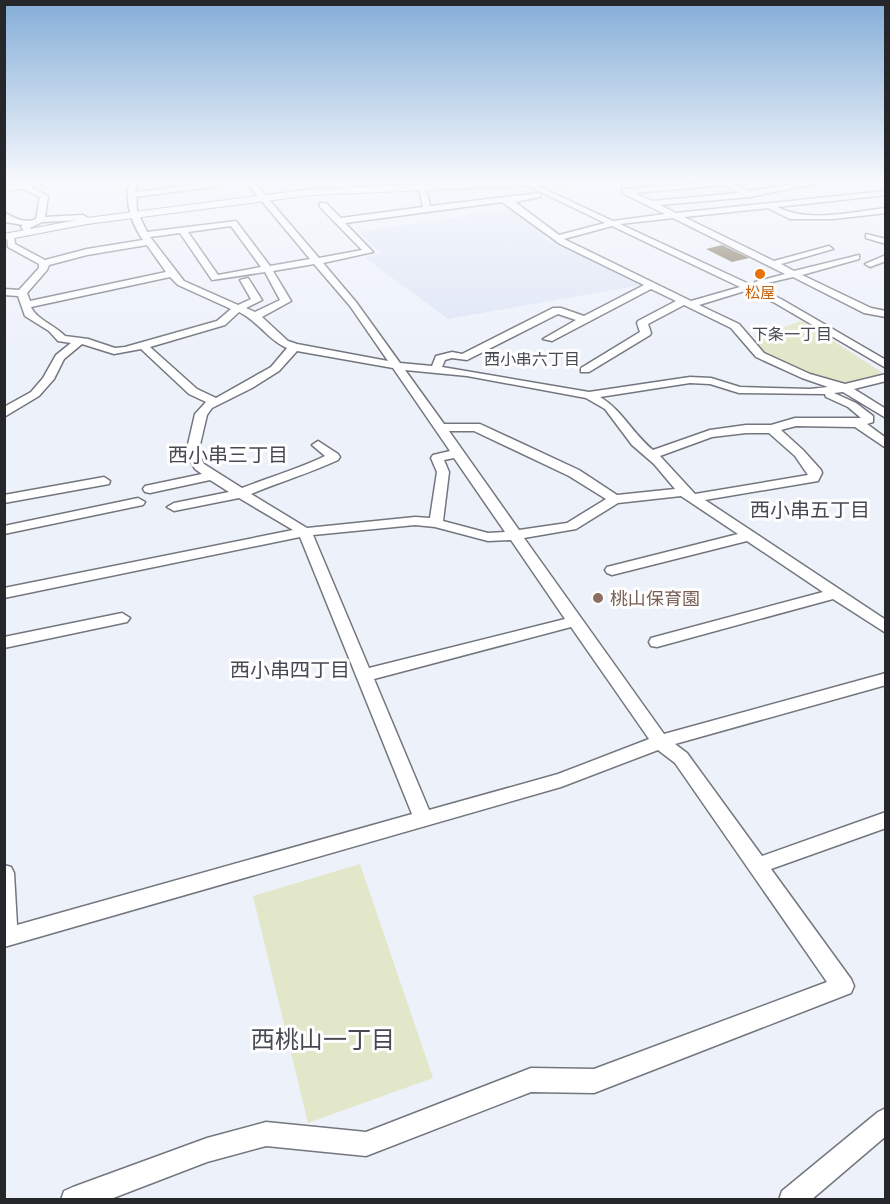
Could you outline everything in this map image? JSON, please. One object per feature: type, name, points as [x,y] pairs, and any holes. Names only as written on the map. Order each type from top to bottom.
[{"type":"street","points":[[8,237],[11,245],[44,263],[153,237]]},
{"type":"street","points":[[188,237],[215,278],[369,252],[355,237]]},
{"type":"street","points":[[243,237],[268,270],[286,301],[255,316]]},
{"type":"street","points":[[73,1200],[207,1150],[266,1134],[366,1144],[531,1080],[594,1081],[843,986],[681,758],[660,742],[441,428],[352,304],[298,237]]},
{"type":"street","points":[[642,237],[754,285],[885,365]]},
{"type":"street","points":[[655,237],[822,316],[885,353]]},
{"type":"street","points":[[718,237],[868,311],[885,314]]},
{"type":"street","points":[[558,238],[735,326],[760,356],[806,376],[845,388],[885,415]]},
{"type":"street","points":[[146,239],[181,283],[255,316],[284,343],[294,347],[395,366],[436,370],[589,396],[609,406],[636,442],[688,495],[885,628]]},
{"type":"street","points":[[772,264],[829,249]]},
{"type":"street","points":[[585,370],[646,333],[642,323],[687,303],[856,257]]},
{"type":"street","points":[[870,264],[885,258]]},
{"type":"street","points":[[22,293],[44,268],[44,263]]},
{"type":"street","points":[[25,305],[172,274]]},
{"type":"street","points":[[22,293],[29,314],[53,329],[62,339],[88,342],[114,351],[142,346],[221,322],[237,309],[257,300],[245,280]]},
{"type":"street","points":[[548,339],[651,285]]},
{"type":"street","points":[[4,292],[22,293]]},
{"type":"street","points":[[436,370],[440,358],[452,355],[463,358],[557,310],[584,320]]},
{"type":"street","points":[[6,411],[35,394],[48,379],[60,357],[80,342]]},
{"type":"street","points":[[142,346],[191,391],[203,398],[216,401]]},
{"type":"street","points":[[294,347],[275,369],[248,386],[208,406],[201,414],[192,453],[199,466],[212,476],[243,492],[305,532],[424,820]]},
{"type":"street","points":[[589,396],[690,380],[711,381],[739,390],[810,392],[845,388],[885,377]]},
{"type":"street","points":[[651,455],[710,434],[737,429],[772,429],[795,422],[858,423],[869,419],[852,405],[830,395]]},
{"type":"street","points":[[858,423],[885,444]]},
{"type":"street","points":[[441,428],[465,426],[486,431],[574,473],[615,499]]},
{"type":"street","points":[[4,593],[305,532],[415,521],[436,523],[488,537],[516,535],[571,526],[615,499],[688,495],[813,478],[816,473],[811,466],[772,429]]},
{"type":"street","points":[[174,507],[243,492],[289,474],[305,471],[334,457],[318,445]]},
{"type":"street","points":[[436,523],[443,472],[437,458],[458,453]]},
{"type":"street","points":[[150,489],[212,476]]},
{"type":"street","points":[[4,500],[104,481]]},
{"type":"street","points":[[4,530],[138,502]]},
{"type":"street","points":[[612,570],[748,536]]},
{"type":"street","points":[[657,642],[835,594]]},
{"type":"street","points":[[4,644],[122,618]]},
{"type":"street","points":[[365,675],[576,621]]},
{"type":"street","points":[[4,873],[6,937],[561,780],[660,742],[885,679]]},
{"type":"street","points":[[759,865],[885,820]]},
{"type":"street","points":[[791,1200],[885,1120]]},
{"type":"shaded area","points":[[364,237],[545,237],[550,242],[557,242],[641,285],[448,319],[364,257],[381,254]]},
{"type":"green space","points":[[802,321],[883,373],[844,383],[811,376],[763,353],[753,341]]},
{"type":"green space","points":[[360,864],[433,1078],[308,1123],[253,896]]},
{"type":"building","points":[[722,245],[749,258],[732,262],[706,249]]},
{"type":"place","name":"松屋","points":[[760,274]]},
{"type":"place","name":"桃山保育園","points":[[598,598]]},
{"type":"district","name":"下条一丁目","points":[[792,334]]},
{"type":"district","name":"西小串六丁目","points":[[532,359]]},
{"type":"district","name":"西小串三丁目","points":[[228,454]]},
{"type":"district","name":"西小串五丁目","points":[[810,509]]},
{"type":"district","name":"西小串四丁目","points":[[290,669]]},
{"type":"district","name":"西桃山一丁目","points":[[323,1038]]}]
